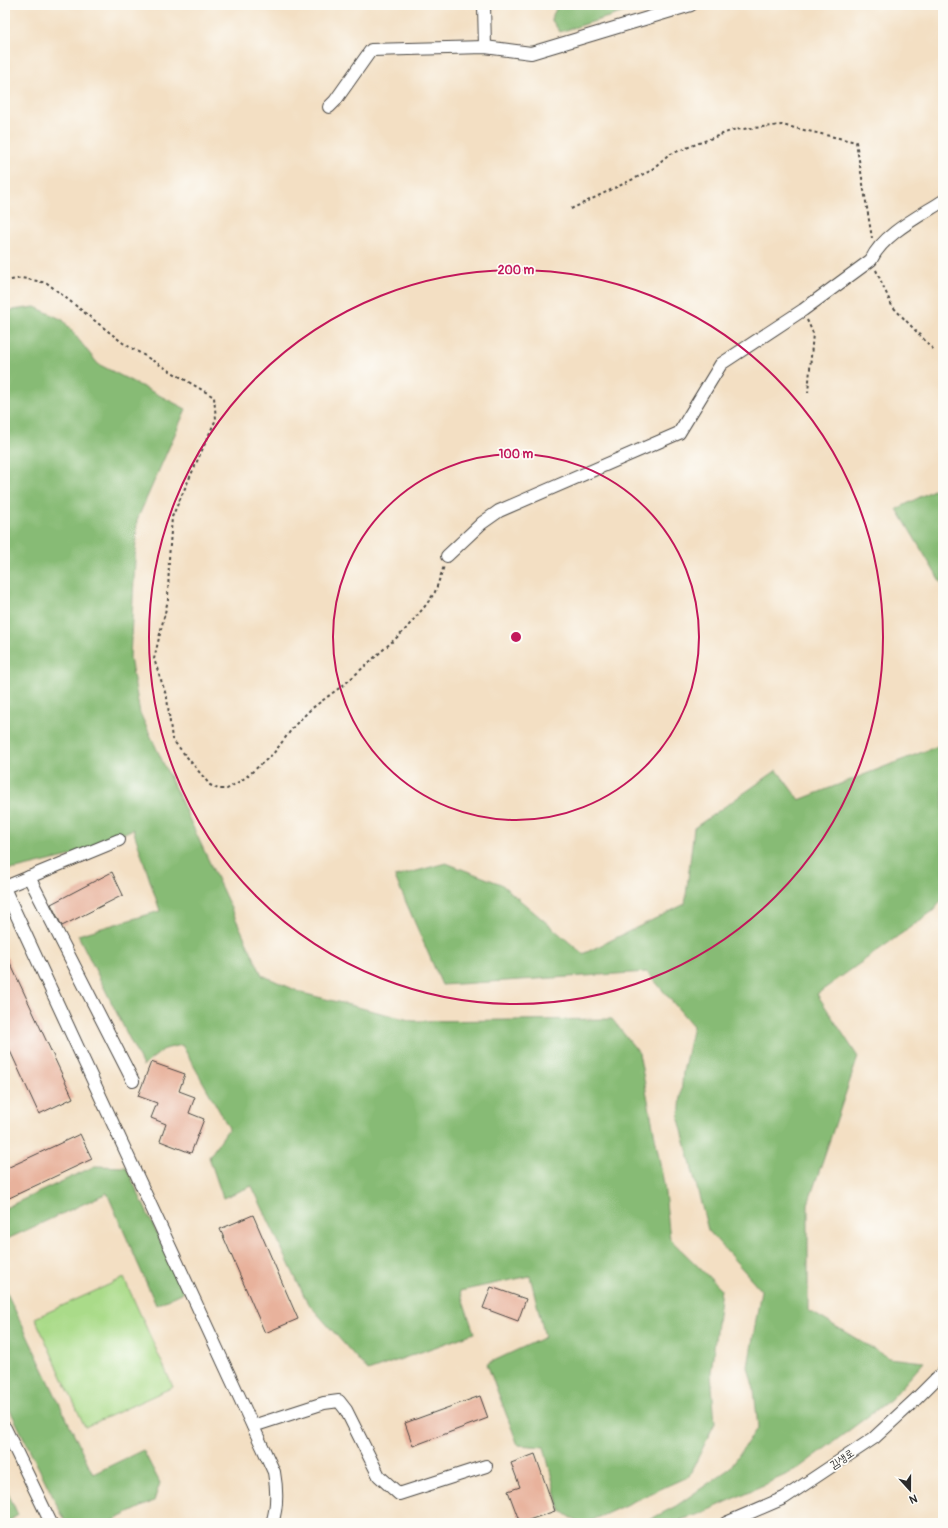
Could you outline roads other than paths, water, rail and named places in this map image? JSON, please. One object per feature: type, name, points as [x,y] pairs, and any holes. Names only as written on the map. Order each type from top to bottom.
[{"type":"street","points":[[484,5],[485,47]]},
{"type":"street","points":[[329,107],[335,101],[371,50],[485,47],[531,53],[691,5]]},
{"type":"street","points":[[447,556],[482,523],[499,511],[679,433],[721,364],[803,310],[872,256],[892,234],[943,201]]},
{"type":"street","points":[[118,840],[5,888],[274,1472],[277,1490],[275,1515],[272,1523]]},
{"type":"street","points":[[29,877],[133,1081]]},
{"type":"street","name":"김생로","points":[[726,1523],[784,1498],[874,1438],[914,1402],[943,1372]]},
{"type":"street","points":[[253,1426],[324,1403],[338,1401],[346,1410],[379,1476],[399,1494],[486,1466]]},
{"type":"street","points":[[5,1428],[51,1523]]}]
